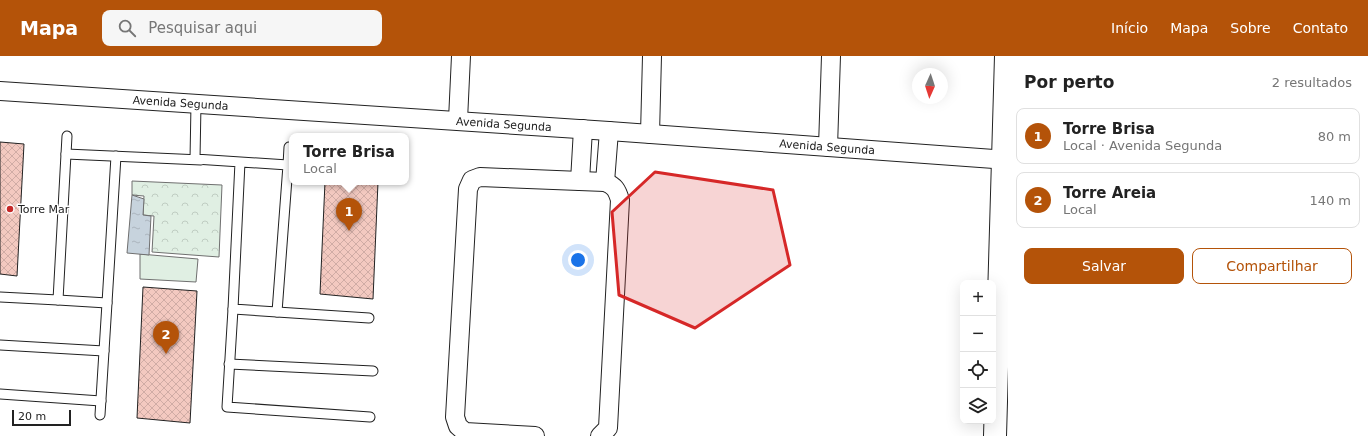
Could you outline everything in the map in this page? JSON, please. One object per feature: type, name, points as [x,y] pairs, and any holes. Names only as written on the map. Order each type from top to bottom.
[{"type":"street","points":[[458,120],[461,56]]},
{"type":"street","points":[[650,134],[652,56]]},
{"type":"street","points":[[828,147],[831,56]]},
{"type":"street","points":[[995,436],[1003,352],[1006,56]]},
{"type":"street","name":"Avenida Segunda","points":[[0,91],[458,120],[1006,160]]},
{"type":"street","points":[[580,181],[583,129]]},
{"type":"street","points":[[605,182],[609,131]]},
{"type":"street","points":[[535,436],[465,432],[458,426],[455,417],[468,189],[472,180],[480,177],[605,182],[612,185],[617,190],[620,200],[608,428],[600,436]]},
{"type":"lane","points":[[196,104],[195,159],[288,166]]},
{"type":"lane","points":[[58,300],[67,136]]},
{"type":"lane","points":[[277,312],[289,147]]},
{"type":"lane","points":[[66,154],[240,162]]},
{"type":"lane","points":[[100,416],[116,156]]},
{"type":"lane","points":[[240,162],[227,407],[370,417]]},
{"type":"lane","points":[[0,298],[107,303]]},
{"type":"lane","points":[[233,310],[369,318]]},
{"type":"lane","points":[[0,345],[104,351]]},
{"type":"lane","points":[[229,364],[373,370]]},
{"type":"lane","points":[[0,394],[101,401]]},
{"type":"highlighted area","points":[[655,172],[773,190],[790,265],[695,328],[619,295],[612,212]]},
{"type":"green space","points":[[132,181],[222,185],[219,257],[152,252],[154,216],[143,215],[144,196],[132,195]]},
{"type":"green space","points":[[140,254],[198,259],[196,282],[140,279]]},
{"type":"water","points":[[132,195],[144,199],[143,215],[151,216],[149,255],[127,253]]},
{"type":"building","name":"Torre Mar","points":[[0,142],[24,144],[17,276],[0,274]]},
{"type":"building","points":[[325,185],[378,185],[373,299],[320,294]]},
{"type":"building","points":[[143,287],[197,291],[190,423],[137,418]]},
{"type":"place","name":"Torre Mar","points":[[10,209]]},
{"type":"place","name":"Torre Brisa","points":[[349,231]]},
{"type":"place","name":"Torre Areia","points":[[166,354]]}]
